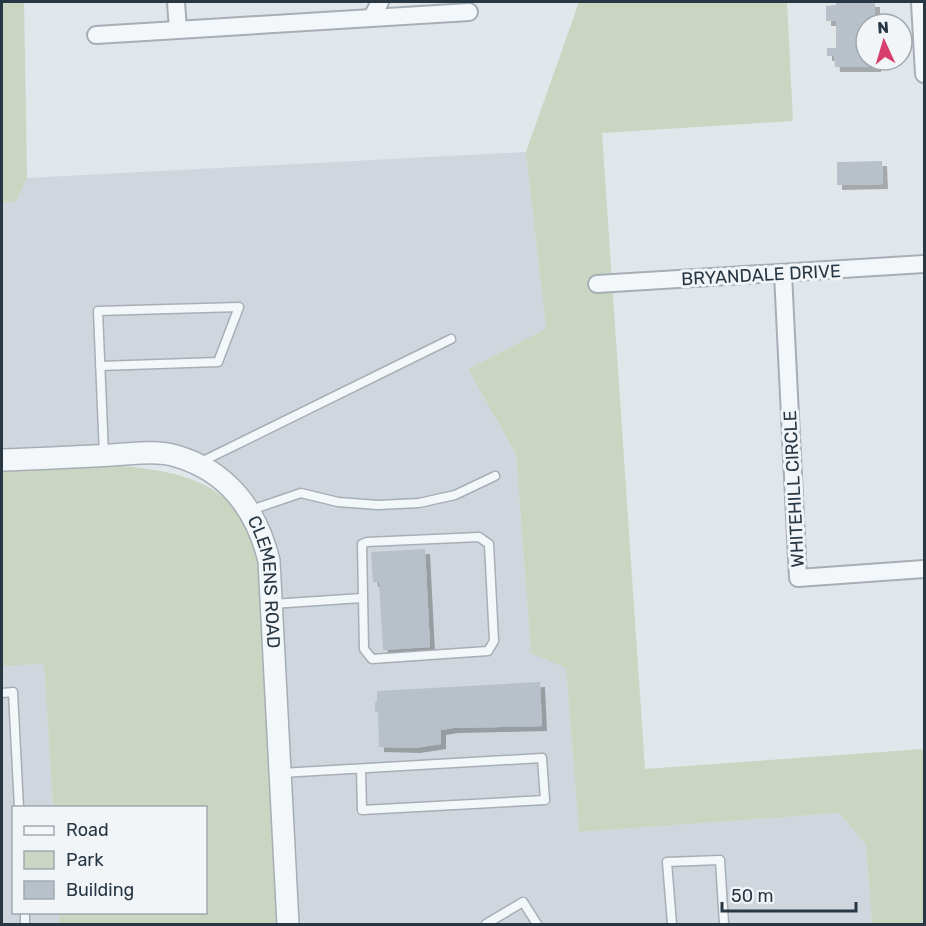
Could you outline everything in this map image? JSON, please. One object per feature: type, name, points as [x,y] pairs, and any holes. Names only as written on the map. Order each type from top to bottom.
[{"type":"street","points":[[176,2],[178,30]]},
{"type":"street","points":[[372,17],[380,2]]},
{"type":"street","points":[[920,2],[924,74]]},
{"type":"street","points":[[96,35],[470,12]]},
{"type":"street","name":"BRYANDALE DRIVE","points":[[597,284],[924,264]]},
{"type":"street","name":"WHITEHILL CIRCLE","points":[[783,274],[798,578],[924,569]]},
{"type":"street","name":"CLEMENS ROAD","points":[[2,460],[147,453],[176,456],[210,471],[236,493],[250,510],[263,534],[267,552],[288,924]]},
{"type":"lane","points":[[100,366],[218,362],[239,307],[98,311],[100,366],[104,455]]},
{"type":"lane","points":[[196,465],[451,339]]},
{"type":"lane","points":[[250,510],[301,493],[338,502],[378,505],[419,503],[455,495],[495,476]]},
{"type":"lane","points":[[479,537],[489,544],[494,641],[488,651],[372,659],[364,648],[362,598],[362,544],[479,537]]},
{"type":"lane","points":[[271,604],[362,598]]},
{"type":"lane","points":[[2,693],[13,692],[19,806]]},
{"type":"lane","points":[[280,773],[542,758],[545,800],[362,810],[361,769]]},
{"type":"lane","points":[[672,924],[667,862],[720,860],[724,924]]},
{"type":"lane","points":[[486,924],[523,902],[537,924]]},
{"type":"shaded area","points":[[526,152],[546,329],[468,369],[516,454],[531,653],[566,667],[579,832],[839,813],[866,845],[872,924],[295,924],[264,521],[181,450],[2,455],[2,203],[16,202],[27,178]]},
{"type":"shaded area","points":[[44,664],[53,806],[12,806],[12,914],[59,914],[59,924],[2,924],[2,666]]},
{"type":"green space","points":[[2,2],[24,2],[27,178],[16,202],[2,203]]},
{"type":"green space","points":[[579,2],[787,2],[793,121],[602,133],[645,769],[924,749],[924,924],[872,924],[866,845],[839,813],[579,832],[566,668],[531,653],[516,454],[468,369],[546,329],[526,152]]},
{"type":"green space","points":[[112,465],[170,473],[205,485],[221,495],[235,508],[247,525],[260,565],[279,924],[59,924],[59,914],[207,914],[207,806],[53,806],[44,664],[2,666],[2,471]]},
{"type":"building","points":[[836,2],[875,2],[875,12],[854,12],[854,67],[835,67],[834,56],[827,56],[827,48],[836,48],[836,21],[826,21],[826,6],[836,5]]},
{"type":"building","points":[[882,161],[883,184],[837,185],[837,162]]},
{"type":"building","points":[[425,549],[430,647],[383,650],[379,582],[373,582],[371,552]]},
{"type":"building","points":[[540,682],[542,726],[453,728],[441,730],[441,744],[415,748],[379,747],[378,713],[375,711],[377,691]]}]
